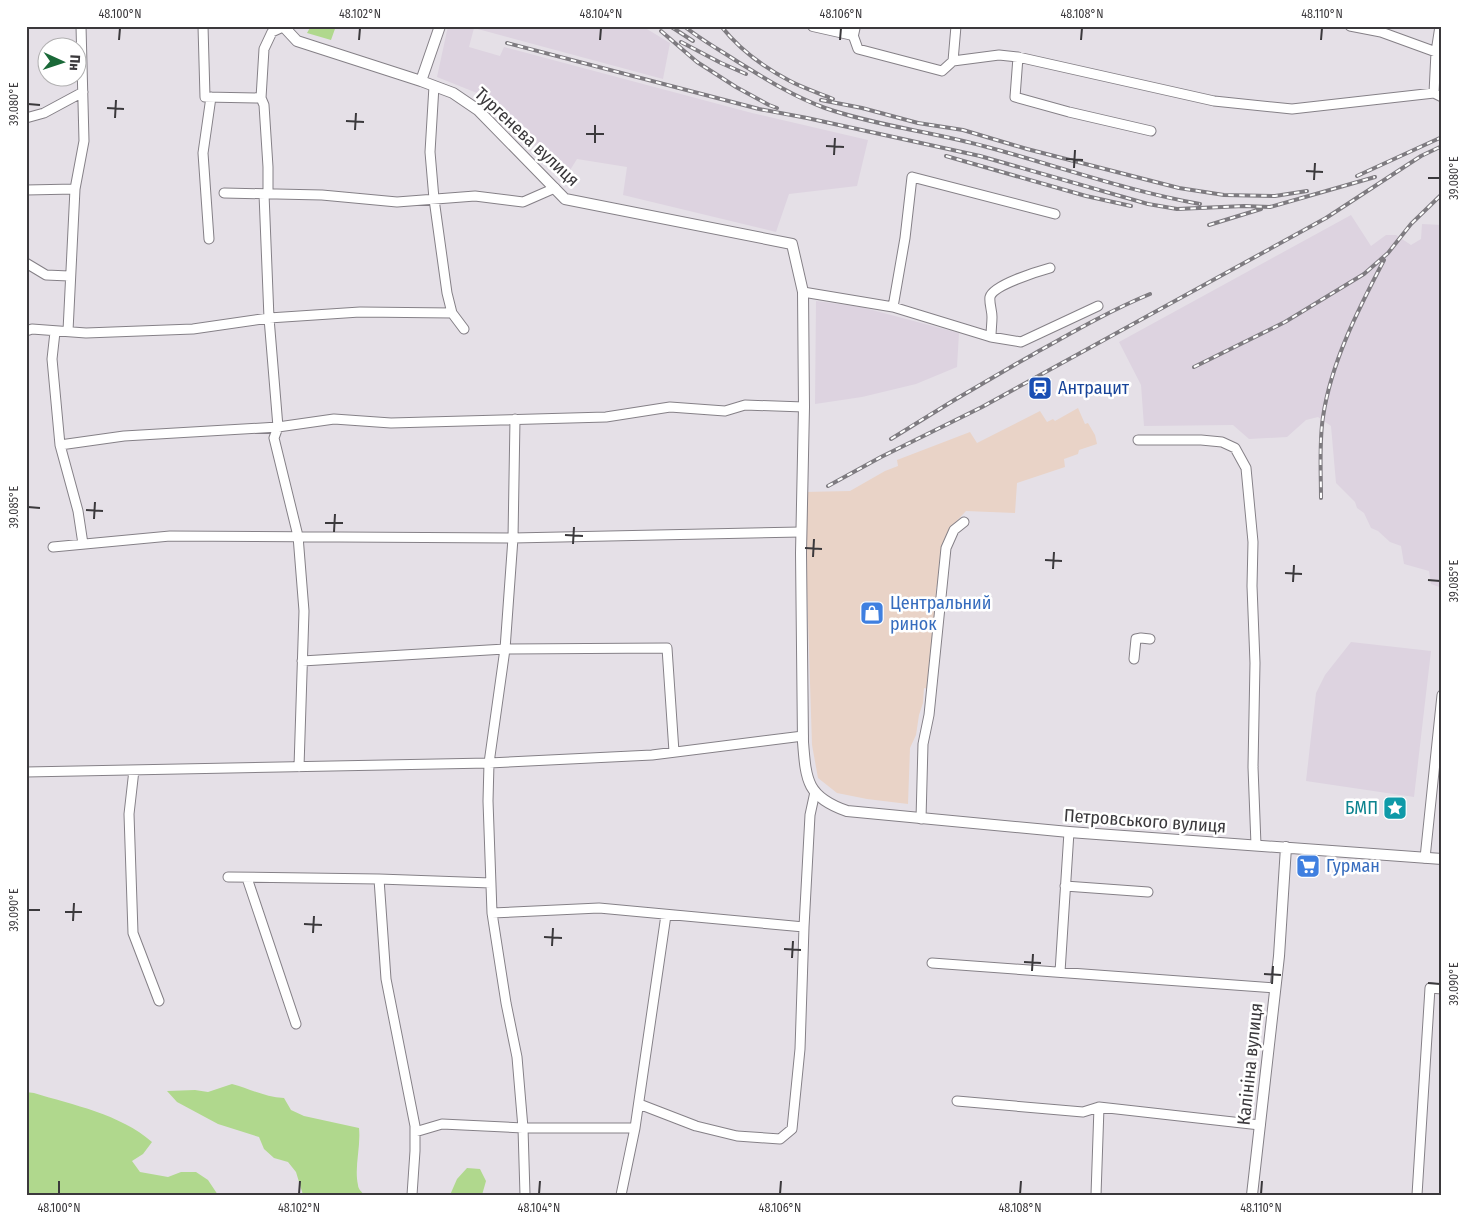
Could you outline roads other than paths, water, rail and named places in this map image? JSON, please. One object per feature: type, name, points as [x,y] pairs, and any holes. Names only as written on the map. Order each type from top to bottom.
[{"type":"street","points":[[68,331],[74,189],[84,141],[81,26]]},
{"type":"street","points":[[203,26],[204,96],[261,98]]},
{"type":"street","points":[[421,81],[440,26]]},
{"type":"street","points":[[813,26],[854,30],[858,49],[942,71],[953,61],[999,55],[1018,56],[1214,102],[1292,110],[1438,95],[1436,52],[1440,26]]},
{"type":"street","points":[[953,61],[956,26]]},
{"type":"street","points":[[1350,26],[1381,32],[1436,52]]},
{"type":"street","points":[[283,27],[272,32],[264,48],[261,98],[264,105],[268,168],[266,194],[269,318],[278,427],[274,438],[298,536],[304,611],[299,767]]},
{"type":"street","name":"Тургенева вулиця","points":[[283,27],[297,41],[453,93],[478,110],[565,199],[792,244],[803,292]]},
{"type":"street","points":[[1018,56],[1015,97],[1151,131]]},
{"type":"street","points":[[434,86],[430,152],[434,199],[447,293],[452,313],[464,329]]},
{"type":"street","points":[[26,118],[44,113],[83,92]]},
{"type":"street","points":[[209,239],[203,152],[211,97]]},
{"type":"street","points":[[893,307],[905,238],[912,177],[1055,214]]},
{"type":"street","points":[[224,192],[322,195],[397,202],[475,196],[523,202],[555,188]]},
{"type":"street","points":[[26,190],[74,189]]},
{"type":"street","points":[[26,263],[46,275],[70,276]]},
{"type":"street","points":[[991,337],[990,297],[992,293],[999,287],[1050,268]]},
{"type":"street","points":[[639,1104],[696,1126],[736,1136],[780,1139],[792,1129],[800,1049],[810,815],[815,792],[806,773],[803,736],[803,292],[893,307],[991,337],[1020,342],[1098,306]]},
{"type":"street","points":[[26,331],[32,329],[86,333],[193,329],[269,318],[360,312],[452,313]]},
{"type":"street","points":[[55,332],[52,359],[60,445],[78,511],[83,544]]},
{"type":"street","points":[[60,445],[124,436],[278,427],[334,419],[391,422],[606,418],[670,406],[725,411],[745,405],[804,407]]},
{"type":"street","points":[[516,419],[513,538],[505,649],[488,763],[492,913],[517,1057],[523,1128],[525,1195]]},
{"type":"street","points":[[1138,440],[1222,442],[1236,448],[1246,468],[1253,542],[1252,586],[1255,663],[1253,767],[1256,845]]},
{"type":"street","points":[[920,819],[923,744],[929,715],[946,548],[954,530],[964,522]]},
{"type":"street","points":[[53,547],[170,536],[513,538],[802,532]]},
{"type":"street","points":[[1134,659],[1136,639],[1150,639]]},
{"type":"street","points":[[302,662],[505,649],[667,648],[674,752]]},
{"type":"street","points":[[1425,858],[1442,695]]},
{"type":"street","points":[[26,772],[488,763],[652,755],[803,736]]},
{"type":"street","points":[[134,770],[129,814],[133,933],[159,1000]]},
{"type":"street","name":"Петровського вулиця","points":[[815,792],[830,805],[847,811],[910,816],[920,819],[1069,832],[1442,859]]},
{"type":"street","points":[[1060,972],[1069,832]]},
{"type":"street","name":"Калініна вулиця","points":[[1252,1195],[1275,988],[1286,847]]},
{"type":"street","points":[[228,877],[491,883]]},
{"type":"street","points":[[247,878],[296,1024]]},
{"type":"street","points":[[379,879],[386,979],[415,1132],[412,1195]]},
{"type":"street","points":[[1065,886],[1148,892]]},
{"type":"street","points":[[492,913],[598,908],[666,916],[804,927]]},
{"type":"street","points":[[621,1195],[639,1104],[666,916]]},
{"type":"street","points":[[932,963],[1275,988]]},
{"type":"street","points":[[1417,1195],[1430,988],[1442,989]]},
{"type":"street","points":[[957,1101],[1083,1112],[1098,1107],[1260,1125]]},
{"type":"street","points":[[1096,1195],[1098,1107]]},
{"type":"street","points":[[415,1132],[442,1124],[523,1128],[635,1128]]},
{"type":"railway","points":[[670,26],[693,41]]},
{"type":"railway","points":[[684,26],[709,44],[768,80],[801,98],[825,108],[865,120],[1014,154],[1119,185],[1200,204]]},
{"type":"railway","points":[[721,26],[744,50],[771,70],[795,84],[833,99]]},
{"type":"railway","points":[[661,31],[697,62],[736,87],[777,108]]},
{"type":"railway","points":[[681,42],[746,74]]},
{"type":"railway","points":[[507,43],[759,109],[980,156],[1148,204],[1177,209],[1244,206],[1270,207],[1375,177]]},
{"type":"railway","points":[[821,100],[862,108],[918,123]]},
{"type":"railway","points":[[918,123],[963,130],[1027,149],[1179,188],[1224,195],[1275,196],[1307,191]]},
{"type":"railway","points":[[1357,176],[1442,137]]},
{"type":"railway","points":[[828,486],[881,457],[982,407],[1326,218],[1421,156],[1442,146]]},
{"type":"railway","points":[[946,156],[1086,196],[1131,206]]},
{"type":"railway","points":[[1194,367],[1285,322],[1364,274],[1388,253],[1411,224],[1442,194]]},
{"type":"railway","points":[[1209,225],[1261,209]]},
{"type":"railway","points":[[1321,498],[1321,437],[1323,417],[1332,376],[1347,336],[1384,260]]},
{"type":"railway","points":[[891,439],[978,386],[1061,339],[1105,315],[1150,294]]},
{"type":"place","name":"Антрацит","points":[[1040,388]]},
{"type":"place","name":"Центральний ринок","points":[[872,613]]},
{"type":"place","name":"БМП","points":[[1395,808]]},
{"type":"place","name":"Гурман","points":[[1308,866]]}]
